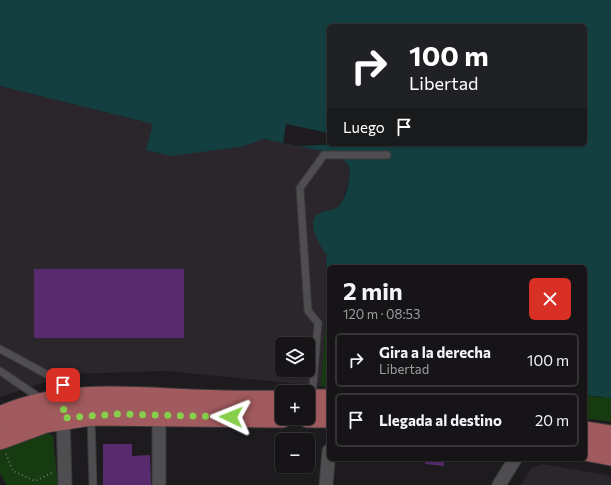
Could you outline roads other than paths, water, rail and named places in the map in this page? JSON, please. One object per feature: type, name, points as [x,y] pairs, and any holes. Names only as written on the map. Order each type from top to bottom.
[{"type":"main road","points":[[0,417],[111,397],[218,401],[275,401]]},
{"type":"main road","points":[[315,405],[327,415]]},
{"type":"main road","points":[[1,438],[23,429],[58,407],[91,415],[275,417]]},
{"type":"main road","points":[[587,432],[611,436]]},
{"type":"main road","points":[[587,450],[611,455]]},
{"type":"street","points":[[58,407],[65,485]]},
{"type":"street","points":[[159,415],[159,485]]},
{"type":"street","points":[[326,485],[328,461]]},
{"type":"street","points":[[499,485],[514,461]]},
{"type":"lane","points":[[315,385],[318,323],[308,311],[300,188],[324,155],[388,155]]},
{"type":"lane","points":[[0,349],[60,381],[65,388],[58,407],[0,371]]},
{"type":"lane","points":[[91,415],[93,485]]},
{"type":"water","points":[[0,0],[611,0],[611,398],[587,395],[587,265],[327,265],[327,271],[326,263],[327,255],[317,240],[313,227],[313,221],[315,216],[324,211],[334,209],[341,204],[350,176],[349,167],[345,161],[336,154],[264,139],[240,147],[171,156],[146,150],[153,124],[0,86]]}]
